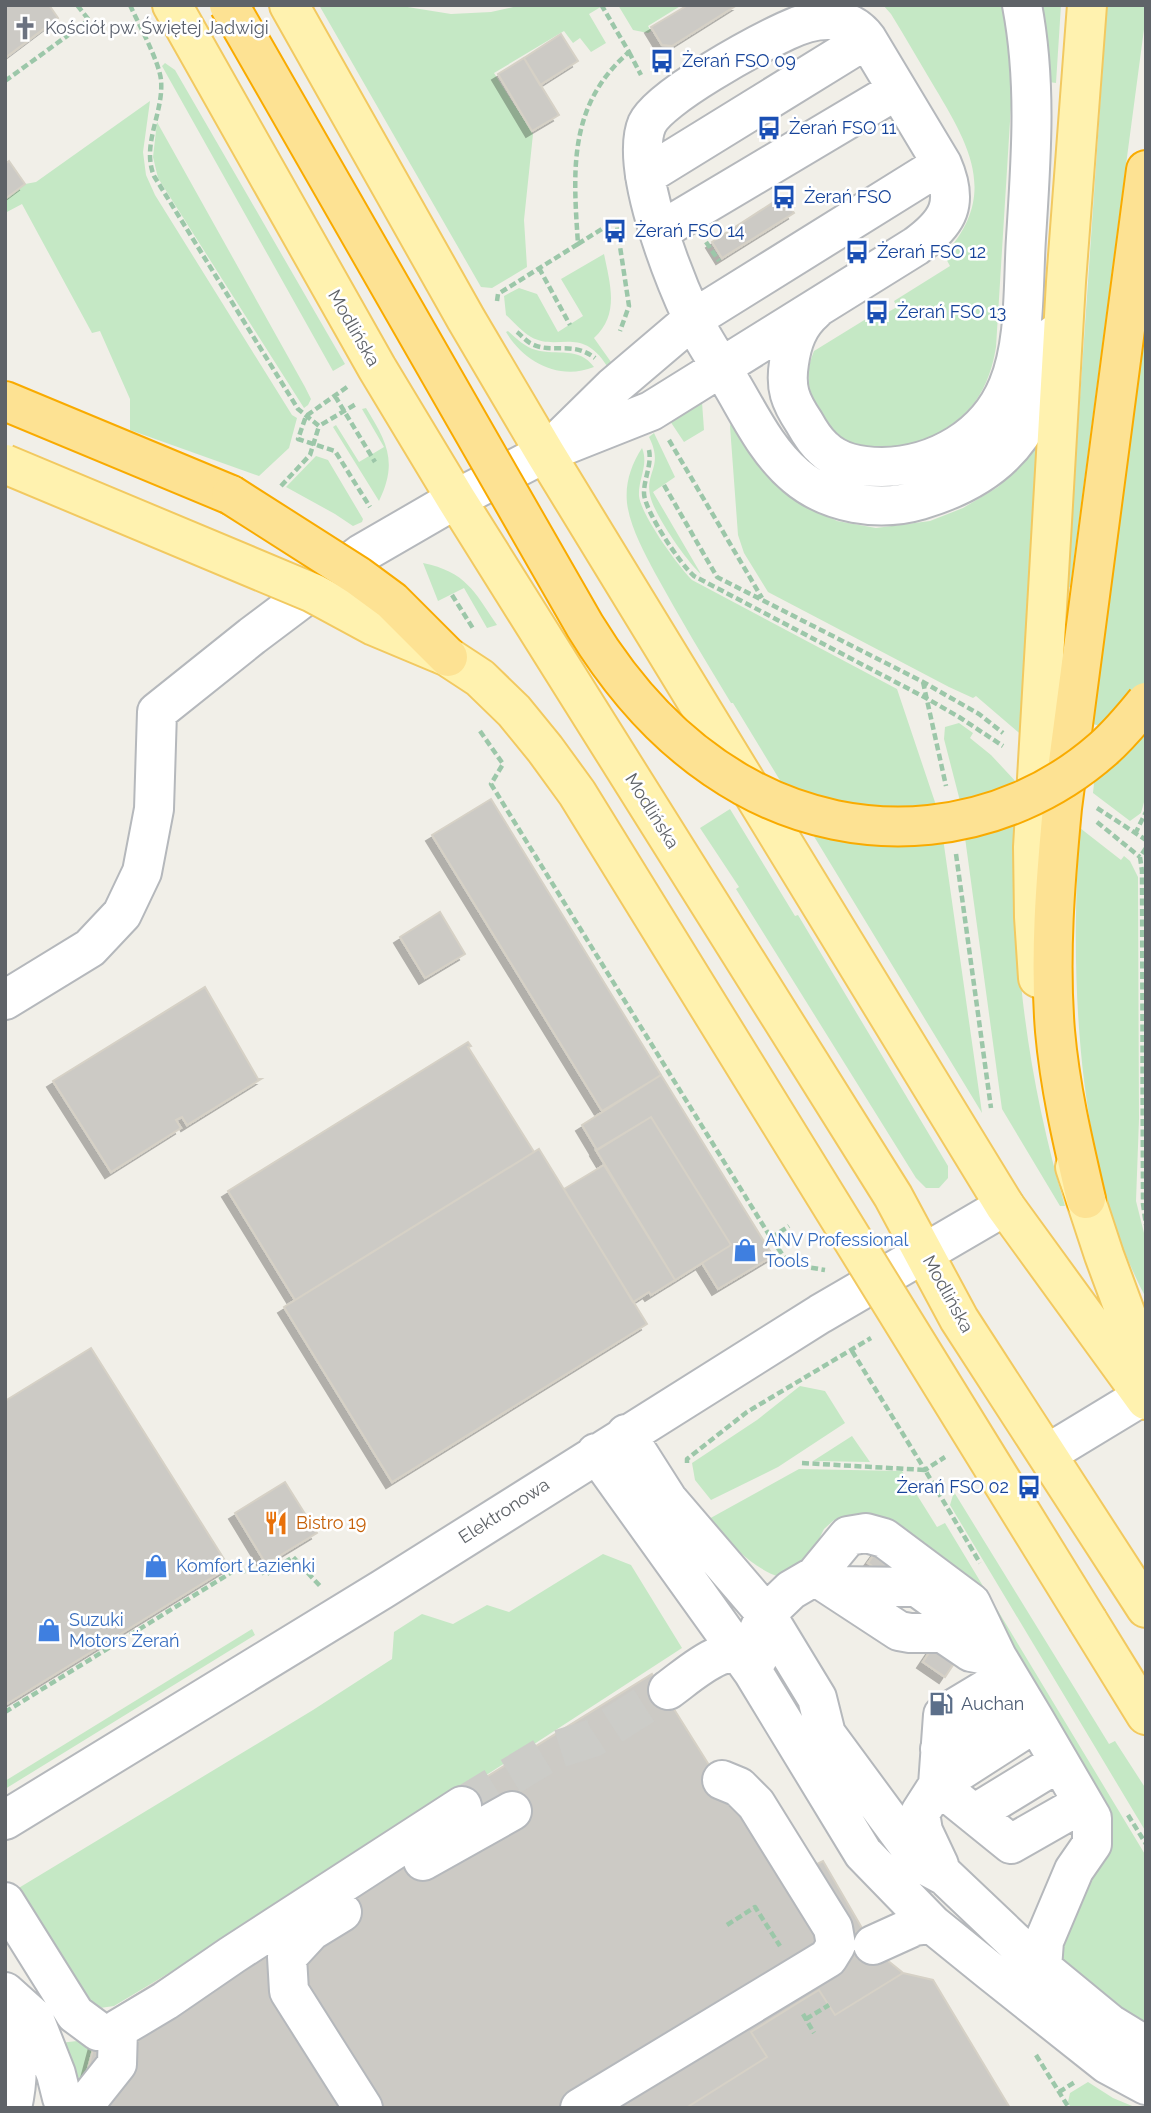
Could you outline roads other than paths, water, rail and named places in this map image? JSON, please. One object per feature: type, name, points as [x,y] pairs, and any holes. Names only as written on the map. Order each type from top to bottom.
[{"type":"highway","points":[[229,5],[595,644],[643,705],[701,757],[743,786],[820,817],[890,828],[926,827],[979,817],[1043,791],[1078,769],[1104,748],[1146,702]]},
{"type":"highway","points":[[1086,1199],[1067,1119],[1055,1033],[1052,956],[1054,897],[1062,808],[1146,170]]},
{"type":"highway","points":[[5,401],[231,495],[463,647]]},
{"type":"main road","name":"Modlińska","points":[[172,5],[377,368],[456,499],[888,1187],[959,1319],[1146,1608]]},
{"type":"main road","points":[[289,5],[466,319],[545,453],[1005,1206],[1145,1397]]},
{"type":"main road","points":[[1087,5],[1066,282],[1032,879],[1037,967],[1047,1046],[1060,1114],[1104,1255],[1131,1328],[1145,1397]]},
{"type":"main road","points":[[5,464],[313,593],[374,626],[463,647],[480,678],[514,711],[577,793],[1146,1715]]},
{"type":"street","points":[[816,309],[799,329],[791,349],[789,393],[791,403],[823,449],[845,462],[867,467],[890,467],[928,460],[956,447],[980,429],[996,409],[1015,366],[1033,125],[1031,70],[1022,5]]},
{"type":"street","points":[[5,1000],[90,948],[122,914],[142,873],[154,809],[158,712],[252,636],[361,554],[456,499],[545,453],[651,411],[722,368],[816,309],[936,231],[949,212],[951,196],[942,164],[867,40],[860,30],[844,21],[807,23],[786,31],[668,100],[647,123],[642,141],[645,176],[660,231],[693,319],[722,368],[776,456],[812,487],[857,504],[886,506],[913,502],[947,492],[970,481],[993,465],[1015,442],[1032,413],[1044,376],[1066,282]]},
{"type":"street","points":[[645,176],[867,40]]},
{"type":"street","points":[[660,231],[897,90]]},
{"type":"street","points":[[545,453],[612,387],[693,319],[942,164]]},
{"type":"street","name":"Elektronowa","points":[[5,1820],[383,1589],[820,1314],[1005,1206]]},
{"type":"street","points":[[1047,1454],[1145,1397]]},
{"type":"street","points":[[611,1444],[668,1500],[737,1580],[801,1591],[899,1631],[943,1633],[971,1652],[1035,1720]]},
{"type":"street","points":[[611,1444],[746,1658],[863,1853],[932,1924],[1097,2056],[1146,2085]]},
{"type":"street","points":[[746,1658],[848,1536],[866,1533],[884,1538],[971,1603],[1092,1818],[1092,1844],[1074,1870],[1044,1941],[1042,1968]]},
{"type":"street","points":[[801,1591],[817,1698],[826,1734]]},
{"type":"street","points":[[668,1690],[716,1657],[746,1658],[766,1664],[796,1707],[826,1734],[921,1863],[945,1876],[1042,1968],[1110,2024],[1146,2046]]},
{"type":"street","points":[[943,1715],[1035,1720],[1011,1844],[959,1795],[943,1715]]},
{"type":"street","points":[[945,1876],[923,1831],[920,1813],[959,1795],[1035,1720]]},
{"type":"street","points":[[580,2108],[828,1958],[836,1945],[833,1928],[756,1804],[739,1787],[722,1780]]},
{"type":"street","points":[[5,1992],[72,2103],[117,2064],[118,2029],[165,2001],[461,1806]]},
{"type":"street","points":[[363,2108],[289,1991],[287,1957],[311,1931],[443,1848],[512,1811]]},
{"type":"street","points":[[5,1902],[75,2014],[97,2031]]},
{"type":"street","points":[[873,1945],[915,1926],[932,1924]]},
{"type":"street","points":[[12,2108],[20,2016],[48,1973]]},
{"type":"tunnel","points":[[462,1806],[552,1751],[593,1738],[668,1690]]},
{"type":"place","name":"Kościół pw. Świętej Jadwigi","points":[[25,28]]},
{"type":"place","name":"Żerań FSO 09","points":[[662,61]]},
{"type":"place","name":"Żerań FSO 11","points":[[769,128]]},
{"type":"place","name":"Żerań FSO","points":[[784,197]]},
{"type":"place","name":"Żerań FSO 14","points":[[615,231]]},
{"type":"place","name":"Żerań FSO 12","points":[[857,252]]},
{"type":"place","name":"Żerań FSO 13","points":[[877,312]]},
{"type":"place","name":"ANV Professional Tools","points":[[745,1250]]},
{"type":"place","name":"Żerań FSO 02","points":[[1029,1487]]},
{"type":"place","name":"Bistro 19","points":[[276,1523]]},
{"type":"place","name":"Komfort Łazienki","points":[[156,1566]]},
{"type":"place","name":"Suzuki Motors Żerań","points":[[49,1630]]},
{"type":"place","name":"Auchan","points":[[941,1704]]}]
